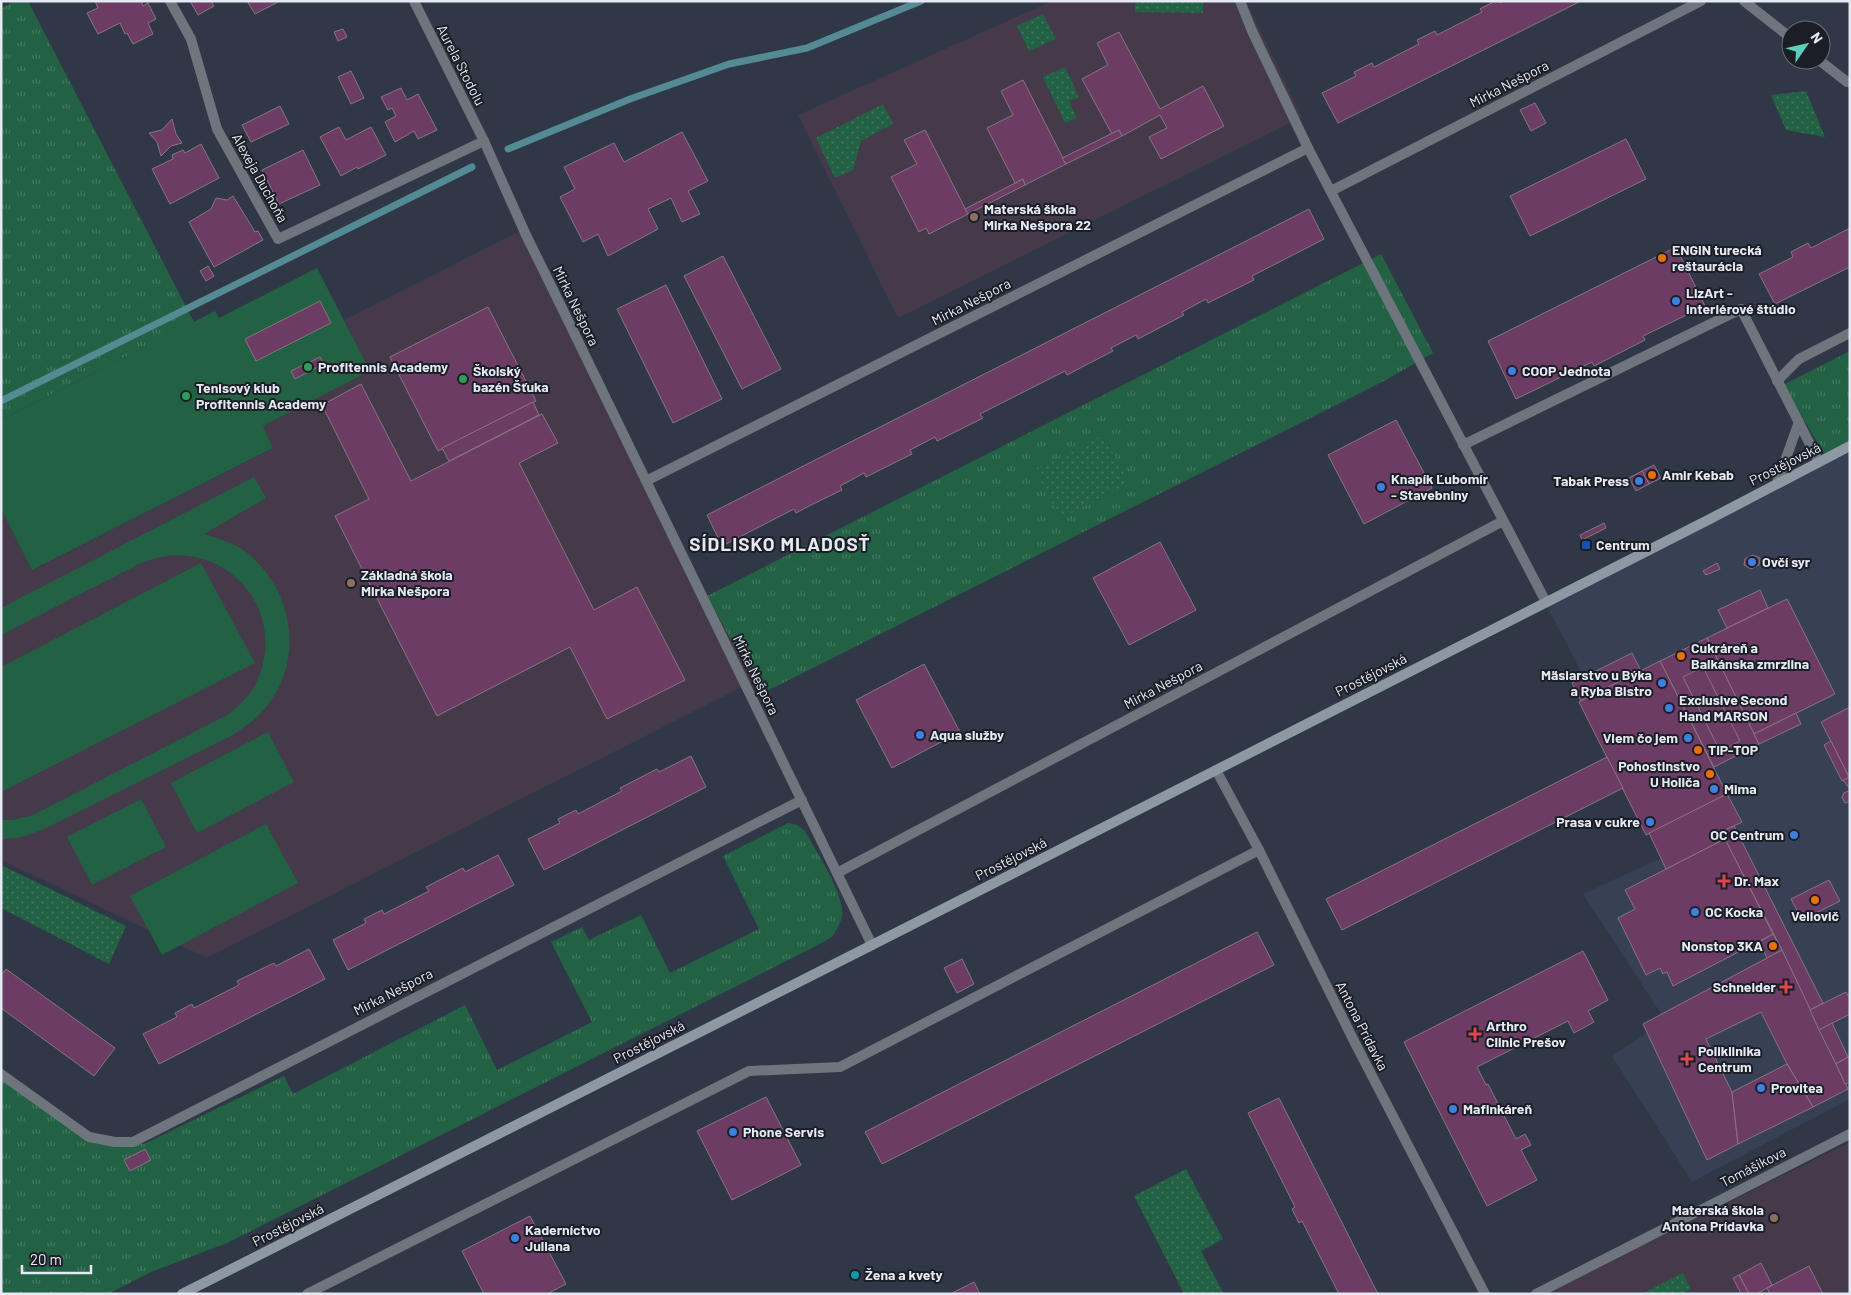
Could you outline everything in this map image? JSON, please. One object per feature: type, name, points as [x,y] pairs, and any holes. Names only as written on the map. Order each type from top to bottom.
[{"type":"street","name":"Alexeja Duchoňa","points":[[170,1],[191,39],[217,129],[278,239],[484,141]]},
{"type":"street","name":"Aurela Stodolu","points":[[414,1],[484,141]]},
{"type":"street","points":[[1240,1],[1308,148],[1546,602]]},
{"type":"street","name":"Mirka Nešpora","points":[[1330,191],[1701,1]]},
{"type":"street","points":[[1744,1],[1781,30]]},
{"type":"street","points":[[1831,69],[1847,82],[1850,82]]},
{"type":"street","name":"Mirka Nešpora","points":[[484,141],[526,235],[872,946]]},
{"type":"street","name":"Mirka Nešpora","points":[[646,481],[1308,148]]},
{"type":"street","points":[[1463,445],[1741,309],[1819,462]]},
{"type":"street","points":[[1777,381],[1799,359],[1850,333]]},
{"type":"street","points":[[1777,483],[1798,422]]},
{"type":"street","name":"Prostějovská","points":[[182,1294],[872,946],[1850,446]]},
{"type":"street","name":"Mirka Nešpora","points":[[837,872],[1503,521]]},
{"type":"street","name":"Antona Prídavka","points":[[1216,770],[1259,850],[1360,1052],[1485,1294]]},
{"type":"street","name":"Mirka Nešpora","points":[[1,1074],[89,1137],[114,1142],[133,1142],[802,800]]},
{"type":"street","points":[[307,1294],[749,1072],[840,1067],[1259,850]]},
{"type":"street","name":"Tomášikova","points":[[1536,1294],[1850,1134]]},
{"type":"shaded area","name":"Materská škola Mirka Nešpora 22","points":[[1052,1],[1246,1],[1302,117],[898,318],[798,115]]},
{"type":"shaded area","name":"Základná škola Mirka Nešpora","points":[[524,229],[707,596],[754,681],[207,958],[1,860],[1,515],[3,513],[33,570],[273,448],[263,426],[370,371],[344,320]]},
{"type":"shaded area","points":[[1850,451],[1850,1099],[1692,1182],[1612,1056],[1665,1020],[1583,894],[1676,851],[1545,603]]},
{"type":"shaded area","name":"Materská škola Antona Prídavka","points":[[1850,1142],[1850,1294],[1545,1294]]},
{"type":"green space","points":[[14,1],[28,1],[194,322],[1,420],[1,9]]},
{"type":"green space","points":[[1135,1],[1203,1],[1203,13],[1135,12]]},
{"type":"green space","points":[[1043,14],[1056,39],[1029,51],[1017,26]]},
{"type":"green space","points":[[1065,67],[1079,97],[1069,101],[1077,118],[1065,123],[1043,77]]},
{"type":"green space","points":[[1806,91],[1825,137],[1786,130],[1771,95]]},
{"type":"green space","points":[[883,104],[893,124],[861,141],[853,170],[835,178],[816,138]]},
{"type":"green space","points":[[1381,254],[1433,353],[1384,381],[761,694],[707,596]]},
{"type":"green space","name":"Tenisový klub Profitennis Academy","points":[[317,268],[370,371],[263,426],[273,448],[32,570],[1,509],[1,420],[215,311],[219,318]]},
{"type":"green space","points":[[1850,351],[1850,451],[1829,462],[1783,385]]},
{"type":"green space","points":[[1103,435],[1129,483],[1060,519],[1035,471]]},
{"type":"green space","points":[[254,477],[266,498],[204,534],[231,543],[246,552],[262,567],[274,585],[283,604],[288,625],[289,646],[286,667],[279,687],[267,706],[255,719],[231,736],[42,830],[18,838],[1,839],[1,820],[13,820],[33,815],[229,714],[254,688],[264,660],[265,638],[261,617],[253,597],[239,581],[222,567],[201,559],[178,555],[164,556],[141,563],[1,635],[1,608]]},
{"type":"green space","points":[[201,563],[255,663],[1,792],[1,667]]},
{"type":"green space","points":[[268,732],[294,782],[197,833],[171,783]]},
{"type":"green space","points":[[141,799],[166,847],[92,885],[67,837]]},
{"type":"green space","points":[[788,823],[797,825],[805,831],[834,884],[842,907],[842,916],[834,934],[818,945],[227,1243],[151,1272],[108,1294],[1,1294],[1,1074],[81,1136],[144,1144],[284,1076],[293,1094],[465,1005],[497,1070],[592,1022],[551,942],[582,927],[589,940],[641,915],[670,973],[759,929],[723,856]]},
{"type":"green space","points":[[266,824],[298,883],[162,955],[130,896]]},
{"type":"green space","points":[[1,865],[126,926],[109,964],[1,908]]},
{"type":"green space","points":[[1186,1169],[1223,1239],[1201,1251],[1224,1294],[1184,1294],[1134,1196]]},
{"type":"green space","points":[[1683,1273],[1691,1289],[1682,1294],[1641,1294]]},
{"type":"building","points":[[95,1],[141,1],[143,6],[148,3],[156,19],[148,23],[153,34],[133,44],[127,33],[125,34],[120,23],[98,34],[87,13],[98,8]]},
{"type":"building","points":[[190,1],[211,1],[214,6],[198,15]]},
{"type":"building","points":[[247,1],[278,1],[278,2],[255,14]]},
{"type":"building","points":[[1495,1],[1500,3],[1504,1],[1581,1],[1338,123],[1322,93],[1356,76],[1354,72],[1372,63],[1374,67],[1419,44],[1417,40],[1435,31],[1437,35],[1482,12],[1480,9]]},
{"type":"building","points":[[343,29],[347,37],[338,41],[334,32]]},
{"type":"building","points":[[1119,32],[1160,109],[1203,86],[1224,126],[1161,159],[1149,137],[1167,128],[1160,115],[1122,136],[1119,130],[1112,134],[1082,79],[1108,65],[1097,43]]},
{"type":"building","points":[[351,71],[364,98],[351,104],[338,77]]},
{"type":"building","points":[[1023,80],[1066,164],[1025,185],[1023,179],[1015,183],[987,128],[1013,115],[1001,91]]},
{"type":"building","points":[[401,88],[407,100],[418,94],[437,130],[418,139],[414,131],[395,142],[385,122],[396,116],[392,108],[388,110],[381,97]]},
{"type":"building","points":[[1535,103],[1546,123],[1531,131],[1520,110]]},
{"type":"building","points":[[280,106],[289,124],[251,142],[242,125]]},
{"type":"building","points":[[172,119],[176,134],[182,143],[171,146],[161,156],[157,142],[149,133],[162,130]]},
{"type":"building","points":[[339,127],[346,140],[371,127],[386,155],[341,176],[320,137]]},
{"type":"building","points":[[925,130],[968,214],[929,234],[926,228],[919,232],[891,177],[917,164],[904,140]]},
{"type":"building","points":[[1119,130],[1122,136],[1066,164],[1062,158]]},
{"type":"building","points":[[682,132],[708,181],[688,191],[700,214],[682,222],[671,198],[648,209],[658,229],[608,256],[598,234],[583,242],[560,197],[575,189],[564,167],[614,143],[624,162]]},
{"type":"building","points":[[1626,139],[1646,179],[1530,236],[1510,196]]},
{"type":"building","points":[[201,144],[219,178],[170,204],[152,169],[173,159],[172,155],[183,150],[185,153]]},
{"type":"building","points":[[303,150],[320,185],[279,204],[262,170]]},
{"type":"building","points":[[1023,179],[1025,185],[968,214],[965,209]]},
{"type":"building","points":[[233,196],[255,232],[258,231],[263,240],[214,267],[189,222],[211,209],[216,198],[227,200]]},
{"type":"building","points":[[1309,209],[1324,239],[1252,276],[1254,280],[1208,303],[1206,299],[1182,312],[1184,315],[1138,339],[1136,335],[1111,348],[1113,351],[1067,375],[1065,371],[980,414],[983,418],[937,441],[935,437],[910,450],[912,454],[866,477],[864,473],[840,486],[842,490],[796,513],[794,509],[722,546],[707,515]]},
{"type":"building","points":[[1850,228],[1850,267],[1775,304],[1759,274],[1793,257],[1791,252],[1808,243],[1811,248]]},
{"type":"building","points":[[1676,247],[1705,306],[1643,336],[1645,340],[1594,366],[1592,362],[1516,399],[1488,341]]},
{"type":"building","points":[[723,256],[781,369],[742,389],[684,276]]},
{"type":"building","points":[[208,266],[214,276],[206,281],[200,271]]},
{"type":"building","points":[[666,285],[722,399],[673,423],[617,309]]},
{"type":"building","name":"Profitennis Academy","points":[[320,301],[331,323],[256,361],[245,339]]},
{"type":"building","name":"Školský bazén Šťuka","points":[[488,307],[536,401],[438,451],[390,357]]},
{"type":"building","name":"Profitennis Academy","points":[[320,357],[324,364],[295,379],[291,371]]},
{"type":"building","points":[[361,384],[411,481],[542,414],[558,443],[519,463],[594,610],[637,587],[685,680],[607,719],[570,647],[437,716],[335,516],[369,499],[322,405]]},
{"type":"building","points":[[533,402],[539,415],[449,461],[442,448]]},
{"type":"building","points":[[1396,420],[1432,488],[1364,524],[1328,455]]},
{"type":"building","name":"Amir Kebab","points":[[1654,465],[1661,478],[1649,484],[1642,471]]},
{"type":"building","name":"Tabak Press","points":[[1642,471],[1649,484],[1636,491],[1629,478]]},
{"type":"building","points":[[1604,523],[1606,528],[1582,540],[1580,535]]},
{"type":"building","points":[[1160,542],[1196,610],[1129,645],[1093,578]]},
{"type":"building","name":"Ovčí syr","points":[[1753,555],[1760,558],[1759,565],[1751,569],[1744,565],[1745,559]]},
{"type":"building","points":[[1717,563],[1720,569],[1706,575],[1703,571]]},
{"type":"building","points":[[1760,590],[1768,608],[1727,628],[1718,610]]},
{"type":"building","points":[[1787,599],[1835,694],[1754,734],[1707,638]]},
{"type":"building","points":[[1707,638],[1759,744],[1714,767],[1660,661]]},
{"type":"building","points":[[1632,653],[1641,671],[1581,701],[1572,683]]},
{"type":"building","points":[[1660,661],[1727,794],[1646,835],[1579,702]]},
{"type":"building","points":[[924,664],[960,732],[892,768],[856,700]]},
{"type":"building","points":[[1703,667],[1740,741],[1720,751],[1683,677]]},
{"type":"building","points":[[1850,707],[1850,789],[1843,780],[1849,777],[1821,722]]},
{"type":"building","points":[[1796,713],[1801,724],[1759,744],[1754,734]]},
{"type":"building","points":[[1831,741],[1849,777],[1842,781],[1824,745]]},
{"type":"building","points":[[691,756],[706,787],[544,870],[528,839],[560,823],[558,819],[576,810],[578,814],[622,791],[620,788],[657,769],[659,772]]},
{"type":"building","points":[[1607,757],[1623,788],[1342,930],[1326,899]]},
{"type":"building","points":[[1850,790],[1850,801],[1845,803],[1842,797],[1844,793]]},
{"type":"building","points":[[1727,794],[1742,822],[1721,832],[1725,839],[1666,869],[1649,833]]},
{"type":"building","points":[[1734,826],[1823,1003],[1810,1010],[1782,950],[1721,832]]},
{"type":"building","name":"OC Kocka","points":[[1725,839],[1773,934],[1673,986],[1667,972],[1663,974],[1660,968],[1646,975],[1618,918],[1635,909],[1625,890]]},
{"type":"building","points":[[498,855],[514,885],[348,970],[333,940],[366,923],[364,919],[382,910],[384,914],[429,891],[426,887],[463,868],[465,872]]},
{"type":"building","name":"Veliovič","points":[[1829,880],[1840,901],[1802,920],[1791,899]]},
{"type":"building","points":[[1257,932],[1274,965],[882,1164],[865,1132]]},
{"type":"building","points":[[1773,934],[1782,950],[1767,958],[1759,942]]},
{"type":"building","points":[[309,949],[325,979],[159,1064],[143,1034],[177,1017],[175,1013],[192,1004],[194,1008],[239,985],[237,981],[274,963],[276,966]]},
{"type":"building","name":"Poliklinika Centrum","points":[[1782,950],[1848,1089],[1813,1107],[1787,1064],[1761,1012],[1706,1039],[1732,1092],[1738,1144],[1707,1160],[1643,1024]]},
{"type":"building","points":[[1583,951],[1608,1000],[1588,1011],[1594,1022],[1574,1033],[1568,1021],[1477,1067],[1486,1085],[1488,1084],[1516,1139],[1525,1134],[1531,1145],[1521,1150],[1537,1180],[1487,1206],[1404,1042]]},
{"type":"building","points":[[962,959],[974,984],[957,993],[944,968]]},
{"type":"building","points":[[6,969],[115,1048],[94,1076],[1,1008],[1,975]]},
{"type":"building","points":[[1846,992],[1850,999],[1850,1014],[1819,1030],[1810,1010]]},
{"type":"building","points":[[1832,1023],[1848,1057],[1836,1064],[1819,1030]]},
{"type":"building","points":[[1850,1057],[1850,1082],[1845,1084],[1836,1064]]},
{"type":"building","points":[[1787,1064],[1813,1107],[1738,1144],[1732,1092]]},
{"type":"building","points":[[766,1097],[801,1165],[732,1200],[697,1131]]},
{"type":"building","points":[[1279,1098],[1378,1294],[1339,1294],[1302,1221],[1299,1223],[1292,1209],[1295,1207],[1248,1113]]},
{"type":"building","points":[[145,1149],[151,1160],[130,1171],[124,1160]]},
{"type":"building","points":[[530,1216],[566,1284],[547,1294],[484,1294],[462,1251]]},
{"type":"building","points":[[1761,1263],[1772,1285],[1757,1294],[1749,1294],[1739,1275]]},
{"type":"building","points":[[1809,1266],[1823,1294],[1770,1294],[1767,1288]]},
{"type":"building","points":[[1739,1275],[1749,1294],[1741,1294],[1733,1278]]},
{"type":"building","points":[[974,1282],[980,1294],[950,1294]]},
{"type":"waterway","points":[[508,149],[630,99],[729,64],[807,48],[921,1]]},
{"type":"waterway","points":[[1,401],[472,167]]},
{"type":"place","name":"Materská škola Mirka Nešpora 22","points":[[974,217]]},
{"type":"place","name":"ENGIN turecká reštaurácia","points":[[1662,258]]},
{"type":"place","name":"LizArt - interiérové štúdio","points":[[1676,301]]},
{"type":"place","name":"Profitennis Academy","points":[[308,367]]},
{"type":"place","name":"COOP Jednota","points":[[1512,371]]},
{"type":"place","name":"Školský bazén Šťuka","points":[[463,379]]},
{"type":"place","name":"Tenisový klub Profitennis Academy","points":[[186,396]]},
{"type":"place","name":"Amir Kebab","points":[[1652,475]]},
{"type":"place","name":"Tabak Press","points":[[1639,481]]},
{"type":"place","name":"Knapík Ľubomír - Stavebniny","points":[[1381,487]]},
{"type":"place","name":"Centrum","points":[[1586,545]]},
{"type":"place","name":"Ovčí syr","points":[[1752,562]]},
{"type":"place","name":"Základná škola Mirka Nešpora","points":[[351,583]]},
{"type":"place","name":"Cukráreň a Balkánska zmrzlina","points":[[1681,656]]},
{"type":"place","name":"Mäsiarstvo u Býka a Ryba Bistro","points":[[1662,683]]},
{"type":"place","name":"Exclusive Second Hand MARSON","points":[[1669,708]]},
{"type":"place","name":"Aqua služby","points":[[920,735]]},
{"type":"place","name":"Viem čo jem","points":[[1688,738]]},
{"type":"place","name":"TIP-TOP","points":[[1698,750]]},
{"type":"place","name":"Pohostinstvo U Holiča","points":[[1710,774]]},
{"type":"place","name":"Mima","points":[[1714,789]]},
{"type":"place","name":"Prasa v cukre","points":[[1650,822]]},
{"type":"place","name":"OC Centrum","points":[[1794,835]]},
{"type":"place","name":"Dr. Max","points":[[1724,881]]},
{"type":"place","name":"Veliovič","points":[[1815,900]]},
{"type":"place","name":"OC Kocka","points":[[1695,912]]},
{"type":"place","name":"Nonstop 3KA","points":[[1773,946]]},
{"type":"place","name":"Schneider","points":[[1786,987]]},
{"type":"place","name":"Arthro Clinic Prešov","points":[[1475,1034]]},
{"type":"place","name":"Poliklinika Centrum","points":[[1687,1059]]},
{"type":"place","name":"Provitea","points":[[1761,1088]]},
{"type":"place","name":"Mafinkáreň","points":[[1453,1109]]},
{"type":"place","name":"Phone Servis","points":[[733,1132]]},
{"type":"place","name":"Materská škola Antona Prídavka","points":[[1774,1218]]},
{"type":"place","name":"Kaderníctvo Juliana","points":[[515,1238]]},
{"type":"place","name":"Žena a kvety","points":[[855,1275]]},
{"type":"district","name":"SÍDLISKO MLADOSŤ","points":[[780,544]]}]
